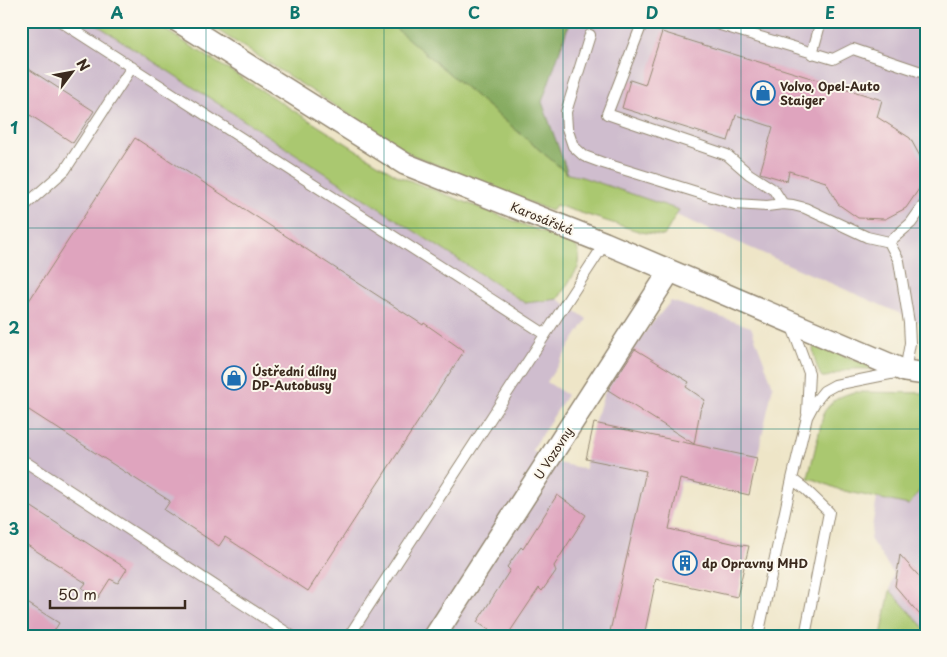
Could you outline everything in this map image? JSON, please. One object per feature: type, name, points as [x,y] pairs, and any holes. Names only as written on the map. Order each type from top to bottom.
[{"type":"street","name":"Karosářská","points":[[178,21],[405,164],[605,243],[790,322],[916,372]]},
{"type":"street","name":"U Vozovny","points":[[435,636],[670,271]]},
{"type":"lane","points":[[60,21],[545,334]]},
{"type":"lane","points":[[643,21],[607,114],[727,155],[748,174],[774,190],[784,204]]},
{"type":"lane","points":[[707,21],[725,24],[833,60],[853,49],[924,73],[926,77]]},
{"type":"lane","points":[[812,54],[821,21]]},
{"type":"lane","points":[[590,35],[566,112],[566,128],[573,146],[584,156],[736,204],[767,206],[784,204],[805,208],[867,237],[889,242]]},
{"type":"lane","points":[[21,209],[65,170],[132,67]]},
{"type":"lane","points":[[889,242],[911,223],[926,202]]},
{"type":"lane","points":[[807,417],[815,402],[824,391],[835,385],[916,372],[898,261],[889,242]]},
{"type":"lane","points":[[349,636],[605,243]]},
{"type":"lane","points":[[758,636],[807,417],[809,373],[790,322]]},
{"type":"lane","points":[[21,459],[292,636]]},
{"type":"lane","points":[[792,479],[829,512],[805,636]]},
{"type":"shaded area","points":[[21,21],[91,21],[524,303],[558,299],[587,319],[547,382],[567,395],[532,450],[548,461],[586,469],[586,460],[594,423],[606,389],[632,347],[671,301],[751,327],[773,386],[749,495],[681,481],[669,529],[749,546],[738,596],[656,579],[644,636],[21,636]]},
{"type":"shaded area","points":[[570,21],[926,21],[926,325],[676,215],[678,210],[582,177],[568,174],[542,102]]},
{"type":"shaded area","points":[[926,482],[926,630],[890,590],[893,573],[870,539],[877,498],[909,505]]},
{"type":"green space","points":[[91,21],[151,21],[398,176],[563,240],[567,236],[574,242],[578,250],[578,268],[558,299],[525,303]]},
{"type":"green space","points":[[203,21],[387,21],[568,174],[679,210],[664,236],[641,232],[556,205],[551,211],[412,155]]},
{"type":"green space","points":[[387,21],[570,21],[542,102],[568,174]]},
{"type":"green space","points":[[817,344],[874,368],[849,369],[828,377],[822,377],[813,351]]},
{"type":"green space","points":[[855,392],[926,393],[926,482],[909,505],[840,490],[808,478],[824,412],[837,399]]},
{"type":"green space","points":[[890,590],[926,630],[926,636],[881,636]]},
{"type":"building","points":[[662,32],[882,100],[877,117],[910,138],[922,160],[921,186],[906,208],[885,219],[858,218],[838,204],[826,182],[789,171],[787,181],[760,173],[773,127],[736,115],[728,141],[622,108],[630,80],[645,85]]},
{"type":"building","points":[[21,64],[94,111],[73,143],[30,115],[21,129]]},
{"type":"building","name":"Ústřední dílny DP-Autobusy","points":[[135,138],[423,325],[424,323],[464,351],[308,591],[225,537],[219,546],[164,510],[170,501],[21,405],[21,313]]},
{"type":"building","points":[[635,349],[689,382],[686,387],[705,400],[700,411],[694,444],[608,390]]},
{"type":"building","name":"dp Opravny MHD","points":[[594,423],[757,458],[749,495],[680,479],[669,529],[749,546],[737,597],[656,579],[644,636],[609,636],[646,471],[586,459]]},
{"type":"building","points":[[557,495],[586,515],[554,566],[556,571],[542,591],[539,588],[507,636],[498,636],[477,622],[510,570],[507,567],[521,547],[523,549]]},
{"type":"building","points":[[21,500],[127,569],[118,583],[110,579],[98,598],[82,588],[86,583],[21,541]]},
{"type":"building","points":[[900,555],[926,584],[926,622],[895,586]]},
{"type":"building","points":[[21,599],[59,623],[51,636],[32,636],[21,629]]},
{"type":"place","name":"Volvo, Opel-Auto Staiger","points":[[763,93]]},
{"type":"place","name":"Ústřední dílny DP-Autobusy","points":[[234,378]]},
{"type":"place","name":"dp Opravny MHD","points":[[685,563]]}]
